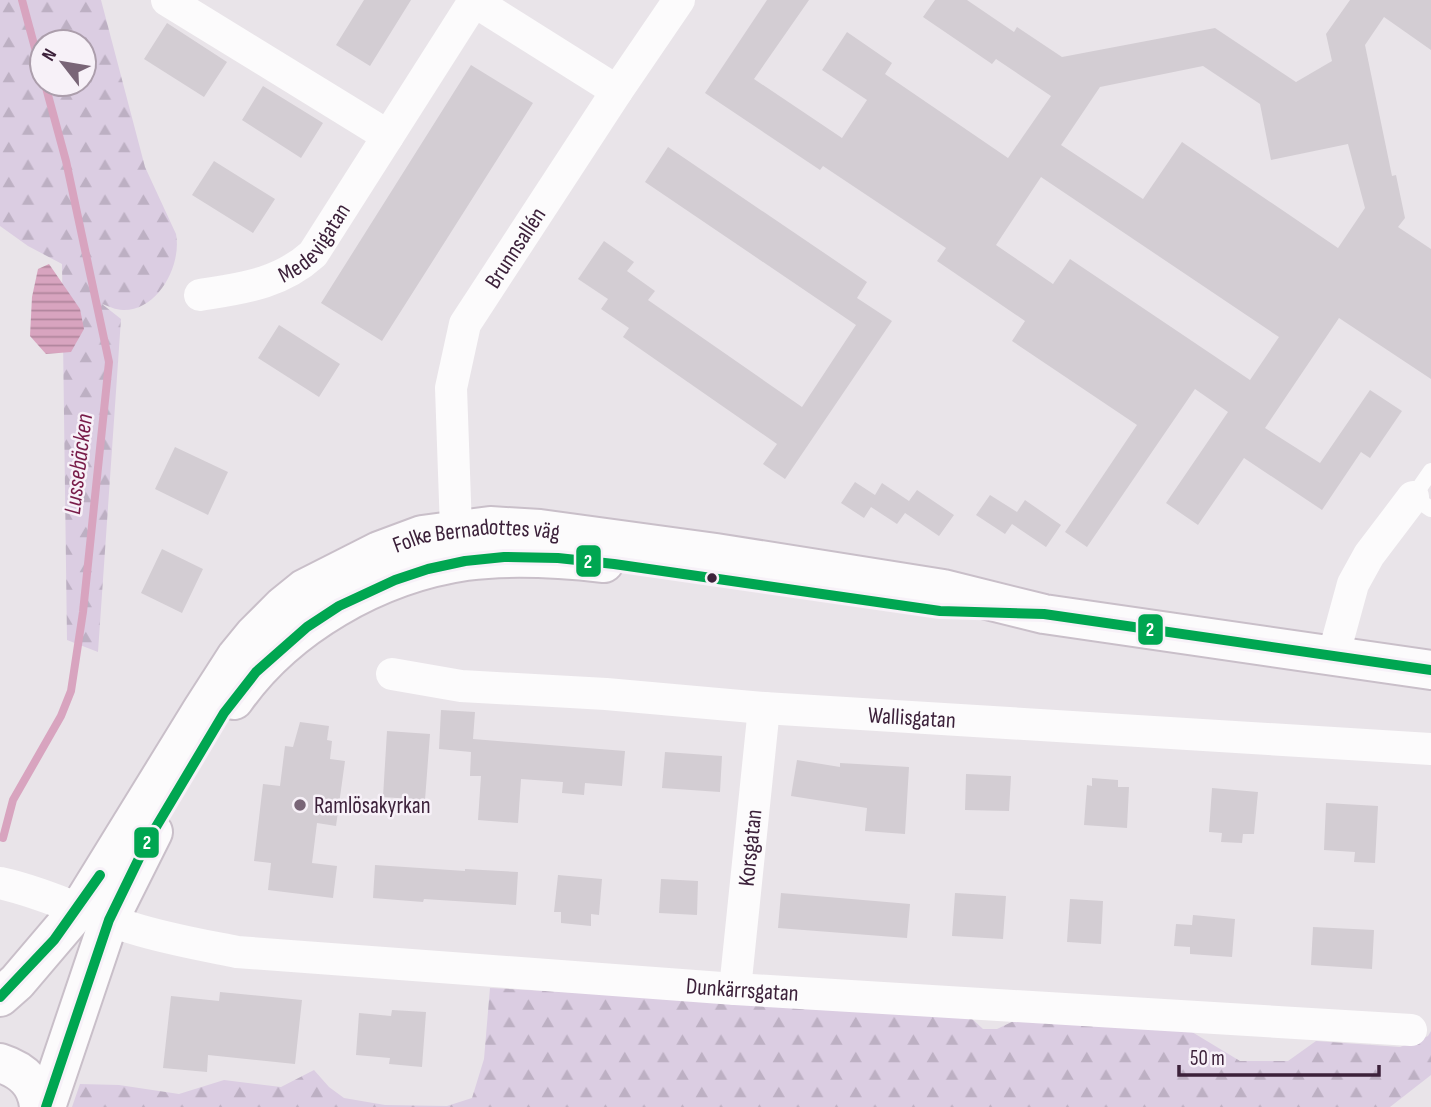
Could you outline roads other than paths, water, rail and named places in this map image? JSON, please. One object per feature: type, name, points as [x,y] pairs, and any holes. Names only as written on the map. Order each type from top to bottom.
[{"type":"street","points":[[167,0],[388,136]]},
{"type":"street","name":"Brunnsallén","points":[[456,529],[451,388],[465,324],[679,0]]},
{"type":"street","name":"Medevigatan","points":[[201,295],[247,287],[282,276],[313,254],[473,1],[617,91]]},
{"type":"street","points":[[1333,657],[1353,584],[1369,555],[1422,503]]},
{"type":"street","name":"Folke Bernadottes väg","points":[[94,914],[229,668],[262,627],[304,589],[379,551],[422,534],[490,526],[540,529],[716,553],[943,589],[1044,614],[1431,670]]},
{"type":"street","name":"Folke Bernadottes väg","points":[[94,914],[147,842],[224,713],[243,687],[278,651],[339,606],[395,580],[428,569],[465,561],[504,557],[558,558],[940,611],[1044,614]]},
{"type":"street","name":"Wallisgatan","points":[[391,674],[461,686],[1431,750]]},
{"type":"street","name":"Korsgatan","points":[[735,989],[764,708]]},
{"type":"street","name":"Dunkärrsgatan","points":[[0,883],[185,942],[237,952],[735,989],[1410,1030]]},
{"type":"street","points":[[0,997],[94,914]]},
{"type":"street","points":[[46,1107],[94,914]]},
{"type":"street","points":[[0,1063],[30,1080],[36,1089],[39,1107]]},
{"type":"lane","points":[[1422,503],[1431,471]]},
{"type":"waterway","name":"Lussebäcken","points":[[22,0],[30,28]]},
{"type":"waterway","name":"Lussebäcken","points":[[3,838],[13,800],[61,716],[71,691],[83,612],[109,362],[66,161],[49,98]]},
{"type":"place","name":"Ramlösakyrkan","points":[[300,805]]}]
